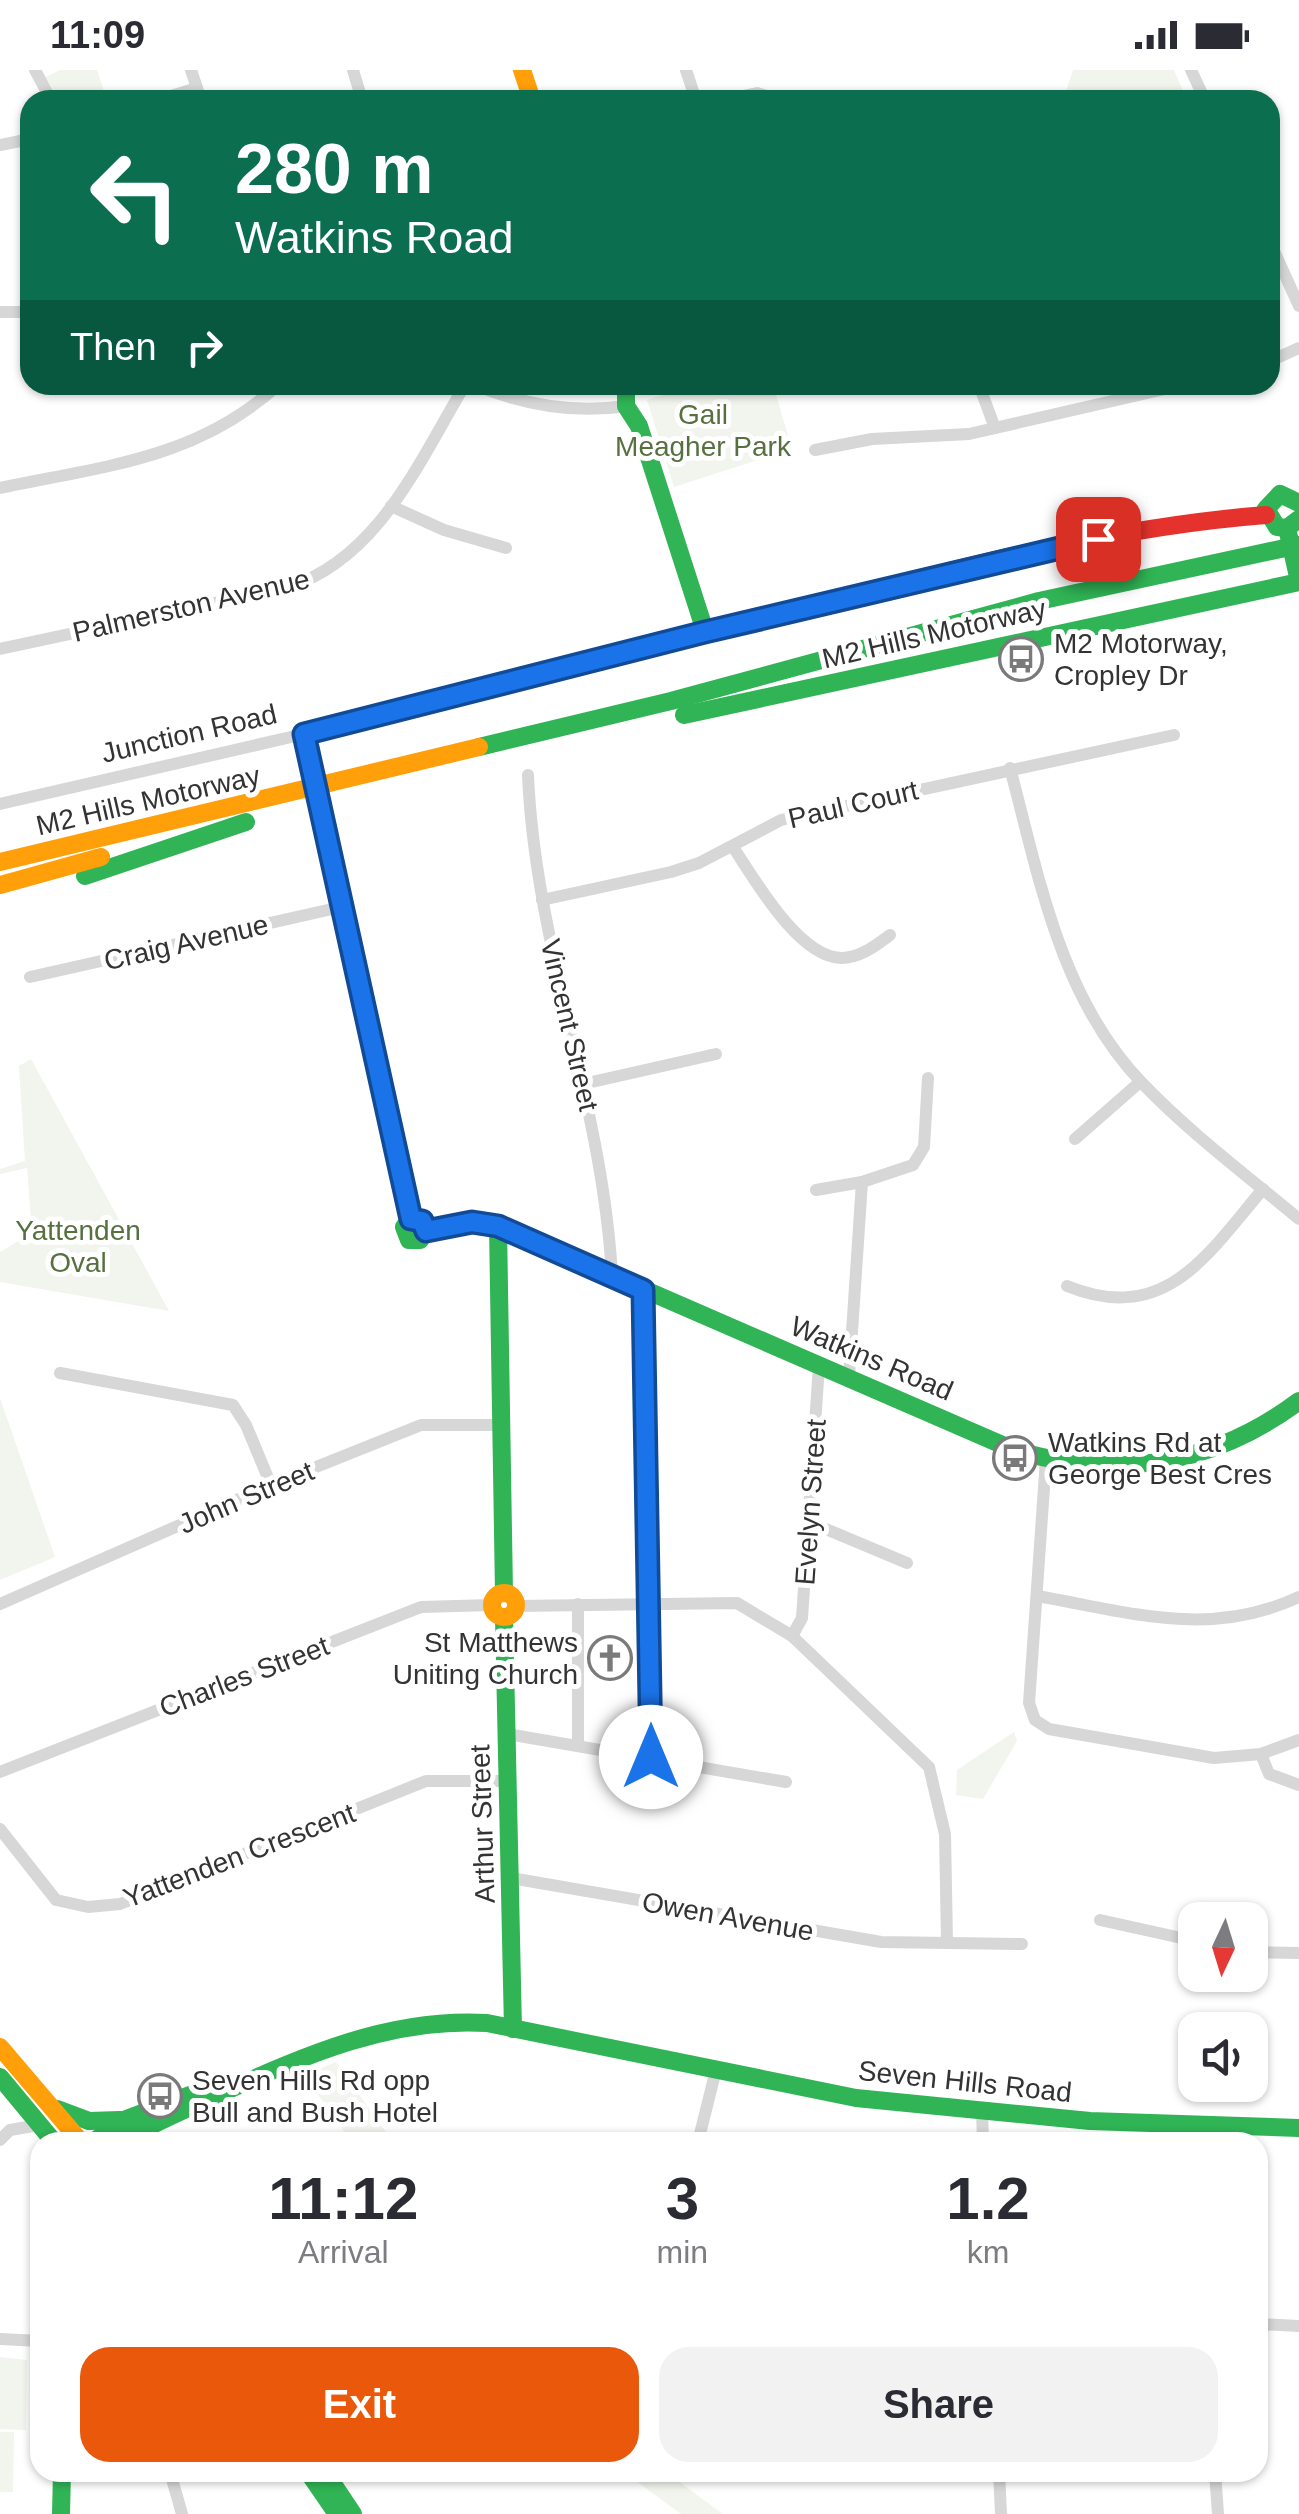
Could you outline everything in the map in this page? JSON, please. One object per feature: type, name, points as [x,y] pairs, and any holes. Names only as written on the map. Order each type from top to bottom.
[{"type":"main road","points":[[626,395],[626,406],[639,426],[705,632]]},
{"type":"main road","name":"Junction Road","points":[[304,734],[705,632],[1098,539],[1226,516],[1266,515],[1270,499],[1280,494],[1291,495],[1299,503]]},
{"type":"main road","points":[[1266,515],[1277,527],[1293,523],[1299,582]]},
{"type":"main road","name":"M2 Hills Motorway","points":[[0,862],[709,691],[1040,600],[1299,545]]},
{"type":"main road","name":"M2 Hills Motorway","points":[[0,885],[705,710],[1299,582]]},
{"type":"main road","name":"Watkins Road","points":[[304,734],[341,907],[418,1225],[472,1222],[498,1226],[1046,1459],[1106,1468],[1165,1464],[1233,1443],[1265,1427],[1299,1401]]},
{"type":"main road","points":[[0,846],[280,797]]},
{"type":"main road","points":[[0,903],[246,822]]},
{"type":"main road","name":"Arthur Street","points":[[498,1226],[513,2023]]},
{"type":"main road","name":"Seven Hills Road","points":[[107,2132],[124,2120],[235,2080],[372,2021],[408,2011],[465,2008],[513,2023],[824,2094],[1170,2132],[1299,2128]]},
{"type":"main road","name":"Seven Hills Road","points":[[137,2132],[374,2032],[437,2019],[513,2023]]},
{"type":"main road","points":[[0,2047],[72,2132]]},
{"type":"main road","points":[[0,2077],[39,2132]]},
{"type":"main road","points":[[46,2104],[80,2119],[124,2120]]},
{"type":"main road","points":[[49,2514],[50,2482]]},
{"type":"main road","points":[[61,2514],[62,2482]]},
{"type":"main road","points":[[316,2482],[340,2511]]},
{"type":"main road","points":[[329,2482],[340,2511]]},
{"type":"street","points":[[1280,264],[1299,306]]},
{"type":"street","points":[[0,488],[170,452],[225,427],[265,395]]},
{"type":"street","name":"Palmerston Avenue","points":[[0,650],[312,580],[352,555],[392,506],[459,395]]},
{"type":"street","points":[[499,395],[568,410],[626,406]]},
{"type":"street","points":[[983,395],[995,428]]},
{"type":"street","points":[[816,450],[872,439],[995,428],[1139,395]]},
{"type":"street","points":[[392,506],[444,530],[506,548]]},
{"type":"street","name":"Junction Road","points":[[0,804],[304,734]]},
{"type":"street","name":"Paul Court","points":[[542,900],[672,872],[733,847],[781,820],[1174,735]]},
{"type":"street","points":[[1010,768],[1063,956],[1080,994],[1140,1082],[1299,1219]]},
{"type":"street","name":"Vincent Street","points":[[528,775],[532,859],[604,1175],[612,1276]]},
{"type":"street","points":[[733,847],[784,921],[824,953],[845,958],[870,950],[890,936]]},
{"type":"street","name":"Craig Avenue","points":[[30,977],[341,907]]},
{"type":"street","points":[[584,1084],[716,1054]]},
{"type":"street","points":[[816,1190],[905,1170],[920,1158],[928,1078]]},
{"type":"street","points":[[1075,1140],[1140,1082]]},
{"type":"street","points":[[848,1378],[862,1182]]},
{"type":"street","points":[[1067,1286],[1088,1295],[1119,1298],[1174,1285],[1195,1269],[1263,1189]]},
{"type":"street","points":[[643,1290],[651,1757]]},
{"type":"street","name":"Evelyn Street","points":[[792,1636],[802,1618],[818,1364]]},
{"type":"street","points":[[60,1373],[233,1405],[246,1425],[271,1485]]},
{"type":"street","name":"John Street","points":[[0,1604],[271,1485],[421,1425],[501,1426]]},
{"type":"street","points":[[1046,1459],[1029,1702],[1041,1726],[1214,1758],[1261,1754],[1299,1740]]},
{"type":"street","points":[[809,1522],[907,1563]]},
{"type":"street","points":[[1037,1596],[1194,1623],[1249,1617],[1299,1597]]},
{"type":"street","name":"Charles Street","points":[[0,1772],[420,1607],[737,1603],[792,1636],[928,1767],[937,1786],[946,1834],[946,1942]]},
{"type":"street","points":[[578,1604],[578,1746]]},
{"type":"street","points":[[507,1734],[786,1782]]},
{"type":"street","points":[[1261,1754],[1269,1774],[1299,1784]]},
{"type":"street","name":"Yattenden Crescent","points":[[0,1829],[56,1900],[88,1907],[120,1904],[426,1781],[508,1782]]},
{"type":"street","name":"Owen Avenue","points":[[511,1878],[856,1939],[1022,1944]]},
{"type":"street","points":[[1100,1920],[1178,1937]]},
{"type":"street","points":[[1268,1952],[1299,1953]]},
{"type":"street","points":[[700,2132],[716,2070]]},
{"type":"street","points":[[982,2111],[983,2132]]},
{"type":"street","points":[[0,2140],[10,2130],[30,2133]]},
{"type":"street","points":[[1268,2324],[1299,2326]]},
{"type":"street","points":[[0,2339],[30,2340]]},
{"type":"street","points":[[173,2482],[182,2514]]},
{"type":"street","points":[[999,2482],[1001,2514]]},
{"type":"street","points":[[1216,2482],[1218,2514]]},
{"type":"green space","points":[[60,70],[97,70],[104,90],[53,90],[46,77]]},
{"type":"green space","points":[[1073,70],[1174,70],[1183,90],[1066,90]]},
{"type":"green space","name":"Gail Meagher Park","points":[[662,395],[776,395],[792,449],[674,487],[647,400]]},
{"type":"green space","name":"Yattenden Oval","points":[[31,1059],[169,1311],[0,1282],[0,1252],[32,1233],[27,1168],[0,1174],[0,1169],[25,1161],[19,1066]]},
{"type":"green space","points":[[0,1398],[55,1557],[0,1580]]},
{"type":"green space","points":[[1014,1732],[1017,1741],[983,1799],[956,1795],[957,1770]]},
{"type":"green space","points":[[336,2062],[386,2132],[345,2132],[304,2075]]},
{"type":"green space","points":[[0,2357],[27,2360],[26,2430],[0,2429]]},
{"type":"green space","points":[[0,2432],[14,2432],[13,2492],[0,2492]]},
{"type":"green space","points":[[638,2482],[679,2482],[723,2514],[681,2514]]},
{"type":"traffic: fast","points":[[626,395],[626,406],[639,426],[705,631]]},
{"type":"traffic: fast","points":[[1299,503],[1280,494],[1266,509],[1277,527],[1287,528],[1299,519]]},
{"type":"traffic: fast","points":[[1287,528],[1299,581]]},
{"type":"traffic: fast","points":[[479,747],[671,701],[1039,601],[1299,545]]},
{"type":"traffic: fast","points":[[684,715],[1299,582]]},
{"type":"traffic: fast","points":[[311,765],[324,825]]},
{"type":"traffic: fast","points":[[85,876],[246,822]]},
{"type":"traffic: fast","points":[[324,825],[411,1219]]},
{"type":"traffic: fast","points":[[411,1219],[404,1227],[409,1240],[420,1240],[426,1231]]},
{"type":"traffic: fast","points":[[426,1231],[472,1222],[498,1226],[1014,1450],[1053,1459],[1127,1465],[1198,1453],[1266,1423],[1299,1401]]},
{"type":"traffic: fast","points":[[498,1226],[504,1593]]},
{"type":"traffic: fast","points":[[504,1617],[513,2029]]},
{"type":"traffic: fast","points":[[139,2132],[315,2053],[382,2033],[451,2023],[487,2023],[856,2098],[1090,2121],[1299,2128]]},
{"type":"traffic: fast","points":[[0,2077],[46,2132]]},
{"type":"traffic: fast","points":[[107,2132],[124,2120],[214,2086]]},
{"type":"traffic: fast","points":[[57,2109],[89,2121],[120,2120]]},
{"type":"traffic: fast","points":[[61,2514],[62,2482]]},
{"type":"traffic: fast","points":[[315,2482],[337,2514]]},
{"type":"traffic: fast","points":[[332,2482],[353,2514]]},
{"type":"traffic: slow","points":[[522,70],[529,90]]},
{"type":"traffic: slow","points":[[311,765],[304,734],[730,627]]},
{"type":"traffic: slow","points":[[0,862],[479,747]]},
{"type":"traffic: slow","points":[[0,885],[101,857]]},
{"type":"traffic: slow","points":[[504,1593],[516,1605],[504,1617],[492,1605],[504,1593]]},
{"type":"traffic: slow","points":[[0,2047],[72,2132]]},
{"type":"traffic: jam","points":[[730,627],[1063,545],[1130,532],[1266,515]]},
{"type":"place","name":"M2 Motorway, Cropley Dr","points":[[1021,659]]},
{"type":"place","name":"Watkins Rd at George Best Cres","points":[[1015,1458]]},
{"type":"place","name":"St Matthews Uniting Church","points":[[610,1658]]},
{"type":"place","name":"Seven Hills Rd opp Bull and Bush Hotel","points":[[160,2096]]},
{"type":"route","points":[[651,1757],[643,1290],[498,1226],[472,1222],[426,1231],[422,1221],[411,1219],[304,734],[705,632],[1098,539]]}]
